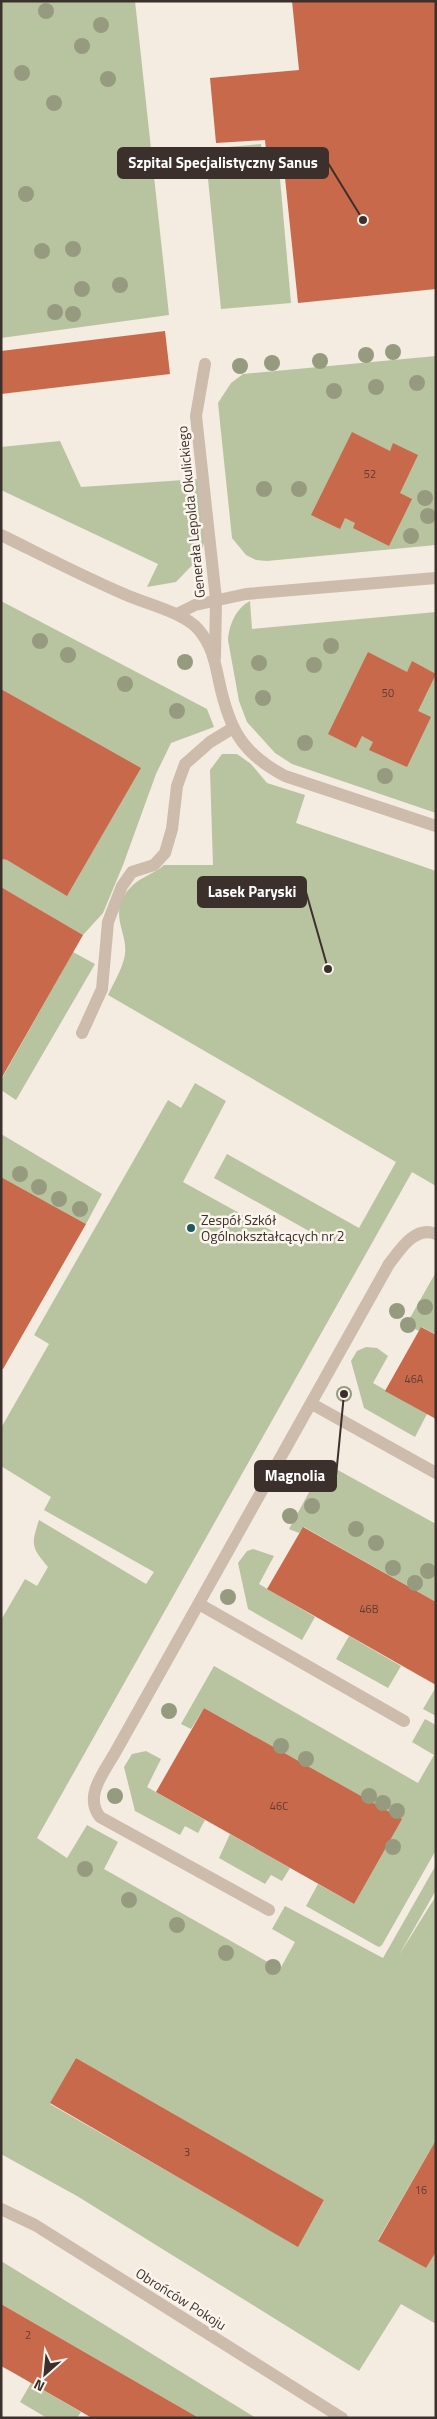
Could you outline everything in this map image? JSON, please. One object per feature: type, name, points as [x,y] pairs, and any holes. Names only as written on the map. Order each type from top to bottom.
[{"type":"street","name":"Generała Lepolda Okulickiego","points":[[204,364],[197,407],[197,429],[216,599],[215,658],[226,712],[233,728],[247,748],[260,760],[285,776],[436,826]]},
{"type":"street","name":"Generała Lepolda Okulickiego","points":[[1,534],[123,594],[151,606],[177,614],[197,628],[206,638],[215,658]]},
{"type":"street","points":[[177,614],[195,605],[246,594],[436,578]]},
{"type":"street","points":[[82,1033],[102,989],[108,922],[122,886],[132,872],[154,865],[165,853],[172,829],[177,786],[185,764],[210,742],[233,728]]},
{"type":"street","points":[[269,1910],[100,1817],[93,1805],[94,1792],[389,1264],[409,1239],[418,1234],[432,1232],[436,1234]]},
{"type":"street","points":[[312,1404],[436,1473]]},
{"type":"street","points":[[199,1604],[404,1721]]},
{"type":"street","name":"Obrońców Pokoju","points":[[1,2209],[35,2225],[342,2418]]},
{"type":"green space","points":[[1,1],[135,1],[169,315],[1,338]]},
{"type":"green space","points":[[261,144],[262,156],[278,156],[291,303],[221,309],[205,149]]},
{"type":"green space","points":[[436,356],[436,545],[267,561],[256,560],[246,555],[232,538],[218,403],[231,383],[243,374]]},
{"type":"green space","points":[[60,441],[81,487],[199,479],[209,528],[199,558],[176,582],[147,587],[158,564],[1,490],[1,447]]},
{"type":"green space","points":[[1,601],[207,709],[214,727],[171,743],[156,774],[123,865],[103,913],[83,935],[1,887],[1,859],[7,860],[68,894],[140,769],[1,689]]},
{"type":"green space","points":[[250,601],[252,629],[436,612],[436,813],[292,764],[275,753],[247,722],[239,701],[228,640],[237,612]]},
{"type":"green space","points":[[222,754],[237,754],[251,764],[267,783],[305,795],[296,823],[436,871],[436,1186],[412,1172],[37,1838],[67,1858],[87,1825],[118,1842],[104,1869],[280,1969],[295,1942],[272,1929],[285,1906],[383,1958],[436,1865],[436,1890],[399,1955],[436,1896],[436,2140],[378,2240],[426,2268],[436,2252],[436,2324],[401,2304],[359,2371],[77,2196],[1,2154],[1,1620],[25,1579],[37,1586],[48,1567],[38,1555],[34,1545],[39,1520],[146,1584],[154,1572],[44,1510],[51,1497],[1,1466],[1,1428],[49,1344],[34,1335],[168,1100],[181,1108],[195,1083],[226,1101],[183,1182],[301,1247],[309,1231],[214,1178],[227,1154],[359,1228],[396,1162],[108,995],[124,959],[124,941],[119,917],[122,899],[129,889],[164,865],[213,865],[210,770]],"holes":[[[76,2058],[324,2200],[298,2246],[50,2104]]]},
{"type":"green space","points":[[73,952],[95,964],[16,1100],[1,1090],[1,1080]]},
{"type":"green space","points":[[1,1134],[102,1194],[86,1224],[1,1177]]},
{"type":"green space","points":[[436,1272],[436,1335],[422,1327],[419,1331],[406,1325]]},
{"type":"green space","points":[[366,1347],[377,1348],[388,1356],[373,1383],[427,1414],[415,1437],[364,1408],[351,1361],[357,1351]]},
{"type":"green space","points":[[325,1463],[436,1524],[436,1602],[304,1527],[299,1533],[289,1529]]},
{"type":"green space","points":[[253,1549],[274,1556],[259,1584],[315,1617],[302,1640],[248,1609],[238,1563],[247,1551]]},
{"type":"green space","points":[[349,1636],[401,1666],[388,1688],[336,1659]]},
{"type":"green space","points":[[214,1666],[418,1783],[434,1755],[412,1742],[425,1719],[436,1725],[436,1850],[382,1945],[379,1947],[306,1906],[318,1884],[354,1904],[307,1766],[204,1708],[191,1729],[181,1724]]},
{"type":"green space","points":[[436,1687],[436,1716],[423,1709]]},
{"type":"green space","points":[[146,1751],[161,1759],[147,1787],[205,1820],[198,1833],[185,1826],[180,1835],[135,1811],[124,1767],[132,1754]]},
{"type":"green space","points":[[230,1834],[290,1868],[282,1881],[271,1875],[265,1884],[219,1858]]},
{"type":"green space","points":[[1,2261],[256,2418],[199,2418],[1,2304]]},
{"type":"green space","points":[[31,2383],[81,2412],[77,2418],[47,2418],[20,2402]]},
{"type":"building","points":[[292,1],[436,1],[436,289],[298,303],[282,149],[266,150],[265,140],[216,143],[210,78],[299,70]]},
{"type":"building","points":[[165,331],[170,374],[1,394],[1,351]]},
{"type":"building","points":[[352,432],[390,451],[393,443],[418,455],[400,493],[412,499],[389,546],[353,528],[355,523],[345,518],[340,529],[311,515]]},
{"type":"building","points":[[368,652],[407,672],[412,661],[436,674],[418,711],[431,717],[407,767],[369,750],[373,742],[362,736],[356,748],[328,734]]},
{"type":"building","points":[[1,689],[141,768],[67,896],[7,860],[1,859]]},
{"type":"building","points":[[1,887],[83,935],[1,1079]]},
{"type":"building","points":[[1,1177],[86,1224],[3,1369],[1,1369]]},
{"type":"building","points":[[421,1327],[436,1335],[436,1419],[385,1391]]},
{"type":"building","points":[[303,1527],[436,1602],[436,1685],[267,1589]]},
{"type":"building","points":[[204,1708],[402,1819],[354,1904],[156,1792]]},
{"type":"building","points":[[76,2058],[324,2200],[298,2247],[50,2103]]},
{"type":"building","points":[[436,2140],[436,2252],[426,2268],[378,2241]]},
{"type":"building","points":[[1,2304],[199,2418],[92,2418],[1,2366]]},
{"type":"place","name":"Szpital Specjalistyczny Sanus","points":[[363,220]]},
{"type":"place","name":"Lasek Paryski","points":[[328,969]]},
{"type":"place","name":"Zespół Szkół Ogólnokształcących nr 2","points":[[191,1228]]},
{"type":"place","name":"Magnolia","points":[[344,1394]]}]
